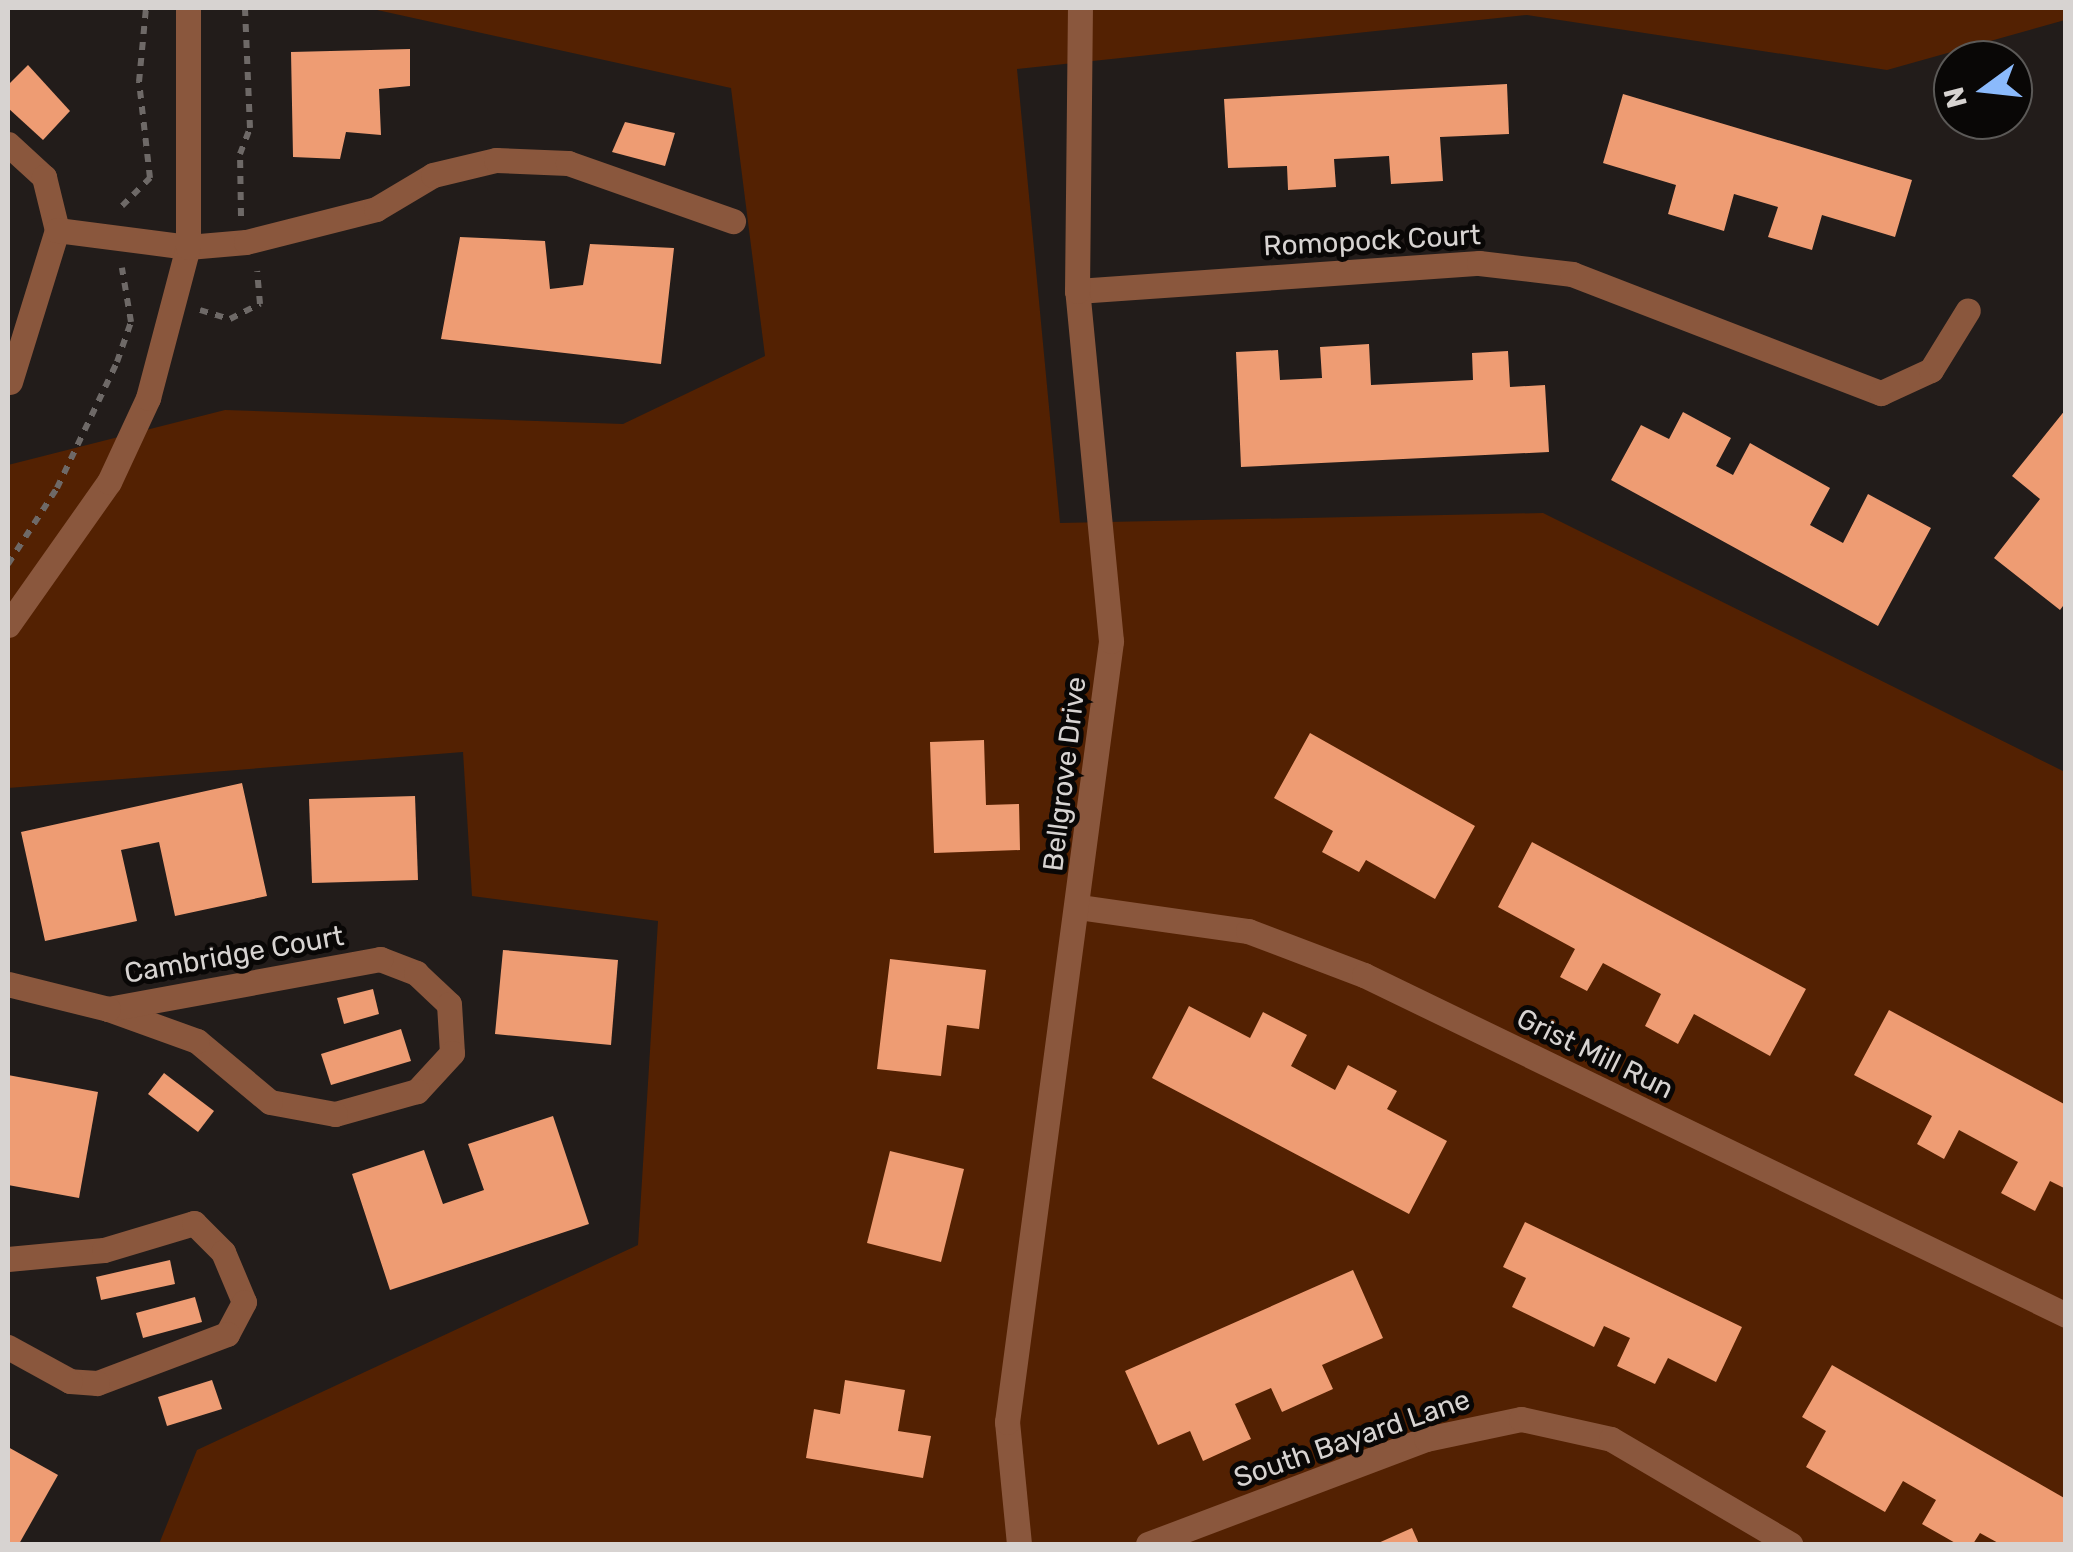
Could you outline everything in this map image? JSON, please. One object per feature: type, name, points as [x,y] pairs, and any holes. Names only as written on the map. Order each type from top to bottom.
[{"type":"street","points":[[8,625],[108,482],[148,398],[188,246],[188,8]]},
{"type":"street","name":"Bellgrove Drive","points":[[1019,1544],[1008,1422],[1079,907],[1111,641],[1077,291],[1080,8]]},
{"type":"street","points":[[8,144],[44,177],[56,230],[10,382]]},
{"type":"street","points":[[56,230],[113,240],[188,246],[246,242],[360,214],[433,175],[496,160],[568,163],[732,220]]},
{"type":"street","name":"Romopock Court","points":[[1077,291],[1479,263],[1572,274],[1686,310],[1852,388],[1881,392],[1931,370],[1968,310]]},
{"type":"street","name":"Grist Mill Run","points":[[1079,907],[1248,931],[1364,975],[2066,1316]]},
{"type":"street","name":"Cambridge Court","points":[[8,984],[108,1009],[162,1022],[197,1041],[234,1080],[307,1114],[418,1091],[452,1053],[457,1027],[449,1004],[416,973],[380,959],[108,1009]]},
{"type":"street","points":[[8,1259],[104,1250],[194,1223],[223,1252],[244,1302],[227,1334],[97,1384],[70,1380],[8,1347]]},
{"type":"street","name":"South Bayard Lane","points":[[1148,1544],[1455,1429],[1521,1419],[1611,1440],[1790,1544]]},
{"type":"path","points":[[8,564],[87,432],[132,322],[132,290],[113,240],[119,207],[150,178],[140,82],[146,8]]},
{"type":"path","points":[[132,290],[230,319],[260,304],[238,200],[250,128],[245,8]]},
{"type":"shaded area","points":[[368,8],[2065,8],[2065,20],[1994,40],[1933,40],[1933,57],[1887,70],[1527,15],[1017,69],[1060,523],[1543,513],[2065,772],[2065,1544],[159,1544],[197,1450],[638,1245],[658,921],[472,896],[463,752],[8,788],[8,465],[225,410],[623,424],[765,356],[731,88]]},
{"type":"building","points":[[410,49],[410,86],[379,89],[381,135],[346,132],[340,159],[293,157],[291,52]]},
{"type":"building","points":[[28,65],[70,111],[43,140],[8,108],[8,85]]},
{"type":"building","points":[[1507,84],[1509,134],[1440,137],[1443,181],[1391,184],[1389,156],[1334,159],[1336,187],[1288,190],[1287,166],[1228,168],[1224,99]]},
{"type":"building","points":[[1623,94],[1912,180],[1895,237],[1822,215],[1812,250],[1768,237],[1778,207],[1734,194],[1724,231],[1668,214],[1676,185],[1603,163]]},
{"type":"building","points":[[625,122],[675,133],[665,166],[612,152]]},
{"type":"building","points":[[460,237],[545,241],[550,289],[583,285],[590,244],[674,248],[661,364],[441,339]]},
{"type":"building","points":[[1369,344],[1371,385],[1473,380],[1472,353],[1508,351],[1510,387],[1545,385],[1549,452],[1241,467],[1236,352],[1278,350],[1280,380],[1322,378],[1320,347]]},
{"type":"building","points":[[2066,409],[2066,602],[2060,610],[1994,558],[2040,499],[2012,476]]},
{"type":"building","points":[[1683,412],[1731,438],[1716,466],[1733,475],[1750,443],[1830,488],[1810,525],[1843,543],[1868,494],[1931,528],[1878,626],[1611,480],[1641,425],[1669,439]]},
{"type":"building","points":[[1310,733],[1475,826],[1435,899],[1366,860],[1359,872],[1322,852],[1333,831],[1274,798]]},
{"type":"building","points":[[984,740],[986,805],[1019,804],[1020,850],[934,853],[930,742]]},
{"type":"building","points":[[242,783],[267,896],[175,916],[159,842],[121,850],[137,921],[45,941],[21,832]]},
{"type":"building","points":[[415,796],[418,880],[312,883],[309,799]]},
{"type":"building","points":[[1532,842],[1806,989],[1770,1056],[1694,1014],[1678,1044],[1645,1026],[1661,994],[1603,963],[1587,991],[1560,977],[1575,949],[1498,907]]},
{"type":"building","points":[[503,950],[618,960],[611,1045],[495,1034]]},
{"type":"building","points":[[890,959],[986,970],[979,1029],[947,1025],[941,1076],[877,1069]]},
{"type":"building","points":[[373,989],[379,1014],[344,1024],[337,998]]},
{"type":"building","points":[[1189,1006],[1250,1038],[1263,1012],[1307,1035],[1291,1066],[1335,1090],[1348,1065],[1397,1091],[1387,1109],[1447,1141],[1409,1214],[1152,1078]]},
{"type":"building","points":[[1889,1010],[2066,1105],[2066,1189],[2050,1181],[2035,1211],[2001,1193],[2018,1162],[1959,1130],[1944,1159],[1917,1144],[1932,1116],[1854,1075]]},
{"type":"building","points":[[401,1029],[411,1061],[331,1085],[321,1054]]},
{"type":"building","points":[[164,1073],[214,1111],[198,1132],[148,1094]]},
{"type":"building","points":[[8,1075],[98,1092],[79,1198],[8,1185]]},
{"type":"building","points":[[553,1116],[589,1224],[390,1290],[352,1174],[424,1150],[443,1204],[484,1190],[468,1144]]},
{"type":"building","points":[[890,1151],[964,1169],[941,1262],[867,1243]]},
{"type":"building","points":[[1525,1222],[1742,1327],[1716,1382],[1668,1358],[1655,1384],[1617,1366],[1630,1338],[1604,1326],[1594,1347],[1512,1307],[1526,1278],[1503,1267]]},
{"type":"building","points":[[170,1260],[175,1284],[101,1300],[96,1277]]},
{"type":"building","points":[[1353,1270],[1383,1338],[1322,1365],[1333,1389],[1282,1412],[1271,1388],[1235,1404],[1251,1439],[1203,1461],[1190,1431],[1158,1445],[1125,1371]]},
{"type":"building","points":[[195,1297],[202,1322],[143,1338],[136,1313]]},
{"type":"building","points":[[1832,1365],[2066,1499],[2066,1544],[2000,1544],[1980,1533],[1973,1544],[1957,1544],[1922,1524],[1936,1500],[1903,1481],[1885,1512],[1806,1467],[1826,1431],[1802,1417]]},
{"type":"building","points":[[212,1380],[222,1409],[167,1426],[158,1397]]},
{"type":"building","points":[[845,1380],[905,1390],[898,1431],[931,1436],[923,1478],[806,1458],[814,1409],[840,1414]]},
{"type":"building","points":[[8,1447],[58,1475],[19,1544],[8,1544]]},
{"type":"building","points":[[1412,1528],[1419,1544],[1376,1544]]}]
